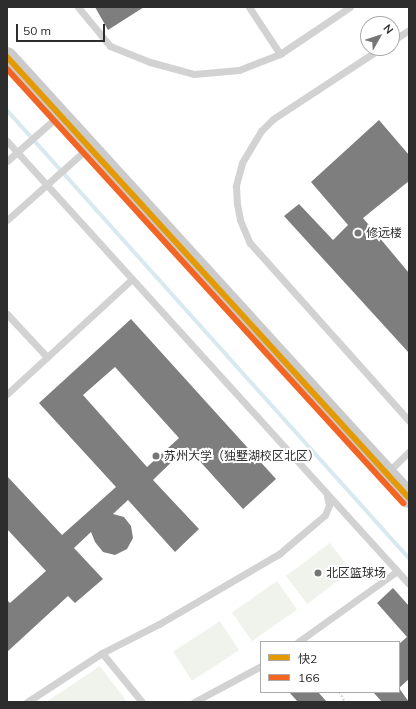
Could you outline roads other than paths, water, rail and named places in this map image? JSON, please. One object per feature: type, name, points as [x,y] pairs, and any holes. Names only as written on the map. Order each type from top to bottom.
[{"type":"main road","points":[[7,57],[409,498]]},
{"type":"lane","points":[[78,7],[110,46],[150,62],[194,74],[239,70],[280,54],[350,7]]},
{"type":"lane","points":[[249,7],[280,54]]},
{"type":"lane","points":[[400,36],[409,30]]},
{"type":"lane","points":[[370,56],[273,119],[261,131],[242,163],[236,186],[237,204],[240,220],[250,243],[409,420]]},
{"type":"lane","points":[[7,161],[29,140],[60,115]]},
{"type":"lane","points":[[7,141],[131,280],[409,584]]},
{"type":"lane","points":[[7,220],[89,147]]},
{"type":"lane","points":[[7,394],[131,280]]},
{"type":"lane","points":[[7,314],[47,357]]},
{"type":"lane","points":[[386,474],[409,452]]},
{"type":"lane","points":[[27,702],[102,652],[159,624],[279,554],[325,515],[329,505],[326,493]]},
{"type":"lane","points":[[299,641],[398,571]]},
{"type":"lane","points":[[102,652],[142,702]]},
{"type":"lane","points":[[194,702],[260,667]]},
{"type":"waterway","points":[[7,110],[409,558]]},
{"type":"place","name":"修远楼","points":[[358,233]]},
{"type":"place","name":"苏州大学（独墅湖校区北区）","points":[[156,456]]},
{"type":"place","name":"北区篮球场","points":[[318,573]]}]
